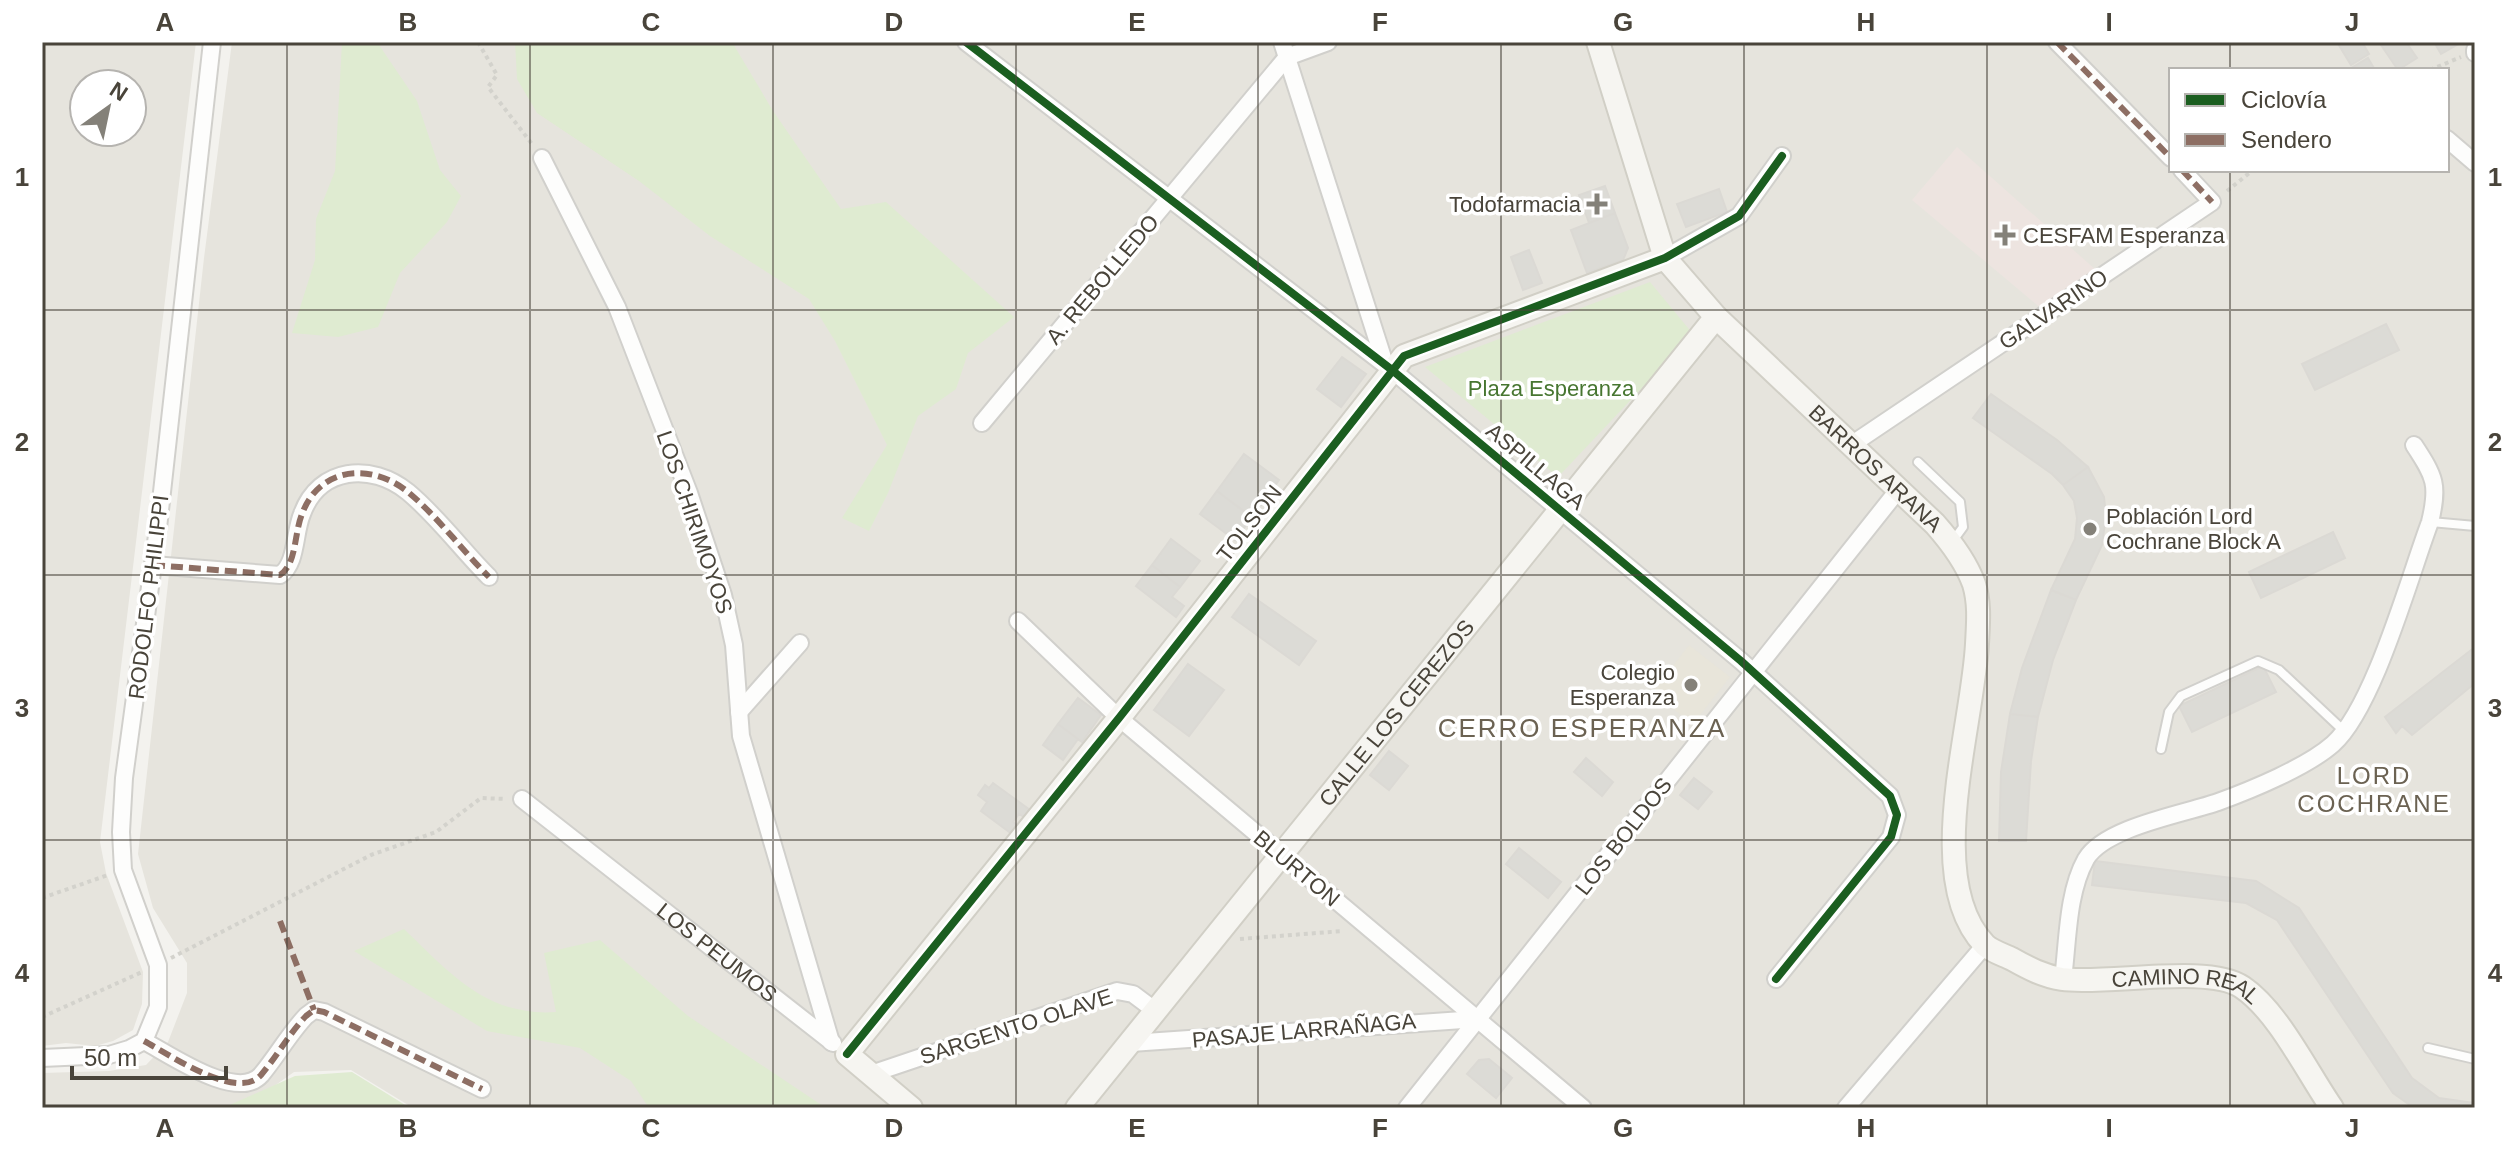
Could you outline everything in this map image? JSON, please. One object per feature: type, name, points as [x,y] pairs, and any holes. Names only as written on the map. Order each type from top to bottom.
[{"type":"street","name":"RODOLFO PHILIPPI","points":[[144,1041],[158,1007],[158,965],[123,870],[121,832],[124,778],[153,565],[212,42]]},
{"type":"street","name":"ASPILLAGA","points":[[966,42],[1388,367],[1752,672],[1890,796],[1897,815],[1891,837],[1776,979]]},
{"type":"street","points":[[1328,42],[1284,49],[1388,367]]},
{"type":"street","name":"BARROS ARANA","points":[[1598,42],[1665,258],[1716,317],[1952,543],[1973,583],[1978,607],[1975,674],[1954,825],[1952,872],[1965,911],[1985,945]]},
{"type":"street","points":[[2057,42],[2169,156]]},
{"type":"street","name":"A. REBOLLEDO","points":[[982,423],[1170,198],[1284,49]]},
{"type":"street","points":[[2449,141],[2475,163]]},
{"type":"street","name":"TOLSON","points":[[839,1048],[1119,718],[1388,367],[1414,349],[1665,258],[1739,216],[1782,156]]},
{"type":"street","name":"LOS CHIRIMOYOS","points":[[542,158],[617,307],[689,493],[723,595],[734,645],[741,736],[839,1048]]},
{"type":"street","points":[[2184,172],[2212,202]]},
{"type":"street","name":"GALVARINO","points":[[1851,445],[2212,202]]},
{"type":"street","name":"CALLE LOS CEREZOS","points":[[1077,1108],[1716,317]]},
{"type":"street","points":[[2063,979],[2074,891],[2087,857],[2113,836],[2221,801],[2301,764],[2333,744],[2362,707],[2430,522],[2437,491],[2430,470],[2414,445]]},
{"type":"street","points":[[153,565],[280,575],[291,562],[303,511],[325,481],[344,472],[387,481],[406,490],[489,577]]},
{"type":"street","name":"LOS BOLDOS","points":[[1407,1108],[1899,489]]},
{"type":"street","name":"BLURTON","points":[[1018,621],[1119,718],[1583,1108]]},
{"type":"street","points":[[739,712],[800,643]]},
{"type":"street","name":"LOS PEUMOS","points":[[522,799],[911,1108]]},
{"type":"street","points":[[1846,1108],[1985,945]]},
{"type":"street","name":"CAMINO REAL","points":[[1985,945],[2036,972],[2063,979],[2209,977],[2239,984],[2260,1000],[2332,1108]]},
{"type":"street","name":"SARGENTO OLAVE","points":[[871,1074],[1117,991],[1133,994],[1157,1012]]},
{"type":"street","points":[[42,1058],[109,1055],[144,1041],[226,1083],[244,1085],[259,1078],[306,1016],[314,1010],[324,1012],[482,1089]]},
{"type":"street","name":"PASAJE LARRAÑAGA","points":[[1131,1043],[1477,1019]]},
{"type":"lane","points":[[1918,462],[1960,502],[1963,527],[1952,543]]},
{"type":"lane","points":[[2430,522],[2475,526]]},
{"type":"lane","points":[[2161,749],[2169,712],[2181,696],[2258,661],[2279,670],[2344,731]]},
{"type":"lane","points":[[2428,1048],[2475,1059]]},
{"type":"path","points":[[478,42],[497,75],[488,87],[542,158]]},
{"type":"path","points":[[2435,68],[2475,51]]},
{"type":"path","points":[[2212,202],[2250,172]]},
{"type":"path","points":[[42,1017],[158,965],[371,855],[436,832],[481,798],[522,799]]},
{"type":"path","points":[[42,898],[123,870]]},
{"type":"path","points":[[1214,941],[1370,929]]},
{"type":"shaded area","points":[[42,42],[196,42],[100,842],[106,873],[143,972],[142,1004],[133,1030],[113,1041],[95,1046],[66,1043],[42,1046]]},
{"type":"shaded area","points":[[232,42],[2475,42],[2475,1108],[413,1108],[351,1070],[294,1072],[243,1108],[42,1108],[42,1073],[109,1071],[146,1065],[168,1042],[187,993],[187,963],[153,908],[138,854],[204,258]]},
{"type":"shaded area","name":"CESFAM Esperanza","points":[[1957,147],[2096,270],[2043,310],[1912,200]]},
{"type":"shaded area","name":"Colegio Esperanza","points":[[1689,645],[1730,677],[1693,724],[1652,693]]},
{"type":"green space","points":[[342,42],[377,42],[417,101],[440,170],[461,196],[447,222],[400,273],[378,327],[338,337],[292,333],[315,260],[316,219],[335,171]]},
{"type":"green space","points":[[515,42],[732,42],[773,111],[841,209],[886,202],[1014,317],[968,353],[956,389],[918,416],[888,493],[869,531],[842,518],[887,445],[835,341],[809,299],[710,236],[639,181],[537,113],[517,79]]},
{"type":"green space","name":"Plaza Esperanza","points":[[1650,282],[1693,334],[1558,477],[1425,367]]},
{"type":"green space","points":[[404,929],[471,989],[490,1000],[532,1012],[556,1012],[544,953],[600,940],[688,1016],[826,1108],[649,1108],[631,1081],[580,1048],[487,1031],[354,951]]},
{"type":"green space","points":[[352,1072],[410,1108],[223,1108],[295,1076]]},
{"type":"building","points":[[2337,42],[2362,42],[2369,54],[2351,65]]},
{"type":"building","points":[[2379,42],[2406,42],[2417,58],[2397,68]]},
{"type":"building","points":[[2434,42],[2462,42],[2441,54]]},
{"type":"building","points":[[2368,58],[2374,68],[2351,68]]},
{"type":"building","name":"Todofarmacia","points":[[1605,186],[1615,213],[1589,223],[1579,195]]},
{"type":"building","points":[[1719,189],[1727,212],[1686,227],[1677,204]]},
{"type":"building","points":[[1615,213],[1628,248],[1623,260],[1587,273],[1571,230]]},
{"type":"building","points":[[1529,250],[1542,283],[1523,290],[1511,257]]},
{"type":"building","points":[[2386,324],[2399,350],[2315,390],[2302,364]]},
{"type":"building","points":[[1342,357],[1366,374],[1341,407],[1317,389]]},
{"type":"building","name":"Población Lord Cochrane Block A","points":[[1991,394],[2057,440],[2088,467],[2063,485],[1973,418]]},
{"type":"building","points":[[1244,454],[1279,480],[1261,505],[1255,500],[1246,513],[1217,491]]},
{"type":"building","name":"Población Lord Cochrane Block A","points":[[2088,467],[2104,497],[2106,516],[2102,545],[2076,600],[2051,590],[2075,539],[2077,518],[2074,501],[2063,485]]},
{"type":"building","points":[[1217,491],[1252,517],[1235,540],[1200,514]]},
{"type":"building","points":[[2333,532],[2345,558],[2261,598],[2249,572]]},
{"type":"building","points":[[1171,539],[1200,561],[1180,587],[1152,565]]},
{"type":"building","points":[[1152,565],[1180,587],[1172,597],[1184,606],[1176,617],[1136,586]]},
{"type":"building","name":"Población Lord Cochrane Block A","points":[[2051,590],[2076,600],[2053,660],[2038,717],[2010,714],[2022,668]]},
{"type":"building","points":[[1249,594],[1316,641],[1299,665],[1232,617]]},
{"type":"building","points":[[2475,647],[2475,683],[2412,735],[2402,726],[2396,733],[2385,717]]},
{"type":"building","points":[[1188,664],[1224,690],[1189,736],[1154,710]]},
{"type":"building","points":[[2263,666],[2276,692],[2192,732],[2179,706]]},
{"type":"building","points":[[1078,698],[1101,715],[1082,742],[1058,724]]},
{"type":"building","points":[[2010,714],[2038,717],[2031,761],[2026,841],[1999,841],[2001,772]]},
{"type":"building","points":[[1058,724],[1078,739],[1063,760],[1043,745]]},
{"type":"building","points":[[1389,751],[1408,766],[1389,790],[1370,775]]},
{"type":"building","points":[[1586,758],[1613,782],[1602,796],[1574,772]]},
{"type":"building","points":[[1694,778],[1712,792],[1698,809],[1680,795]]},
{"type":"building","points":[[993,783],[1030,810],[1024,817],[1019,814],[1013,822],[1018,826],[1012,834],[981,811],[987,802],[978,795],[985,785],[989,788]]},
{"type":"building","points":[[1519,848],[1561,882],[1548,898],[1506,864]]},
{"type":"building","points":[[2095,861],[2256,881],[2299,908],[2412,1078],[2439,1098],[2475,1103],[2475,1108],[2414,1108],[2393,1093],[2277,920],[2246,903],[2092,885]]},
{"type":"building","points":[[1489,1059],[1512,1078],[1496,1098],[1467,1074],[1479,1060]]},
{"type":"marked path","points":[[2057,42],[2169,156]]},
{"type":"marked path","points":[[2184,172],[2212,202]]},
{"type":"marked path","points":[[153,565],[280,575],[289,564],[299,522],[310,498],[333,478],[363,473],[394,482],[408,492],[489,577]]},
{"type":"marked path","points":[[280,921],[314,1010]]},
{"type":"marked path","points":[[144,1041],[220,1080],[250,1082],[261,1075],[300,1023],[314,1010],[324,1012],[482,1089]]},
{"type":"cycle path","points":[[966,42],[1392,370],[1741,661],[1890,796],[1897,815],[1891,837],[1776,979]]},
{"type":"cycle path","points":[[847,1054],[1119,718],[1404,356],[1665,258],[1739,216],[1782,156]]},
{"type":"place","name":"Todofarmacia","points":[[1597,204]]},
{"type":"place","name":"CESFAM Esperanza","points":[[2005,235]]},
{"type":"place","name":"Población Lord Cochrane Block A","points":[[2090,529]]},
{"type":"place","name":"Colegio Esperanza","points":[[1691,685]]},
{"type":"district","name":"CERRO ESPERANZA","points":[[1582,728]]},
{"type":"district","name":"LORD COCHRANE","points":[[2374,790]]}]
